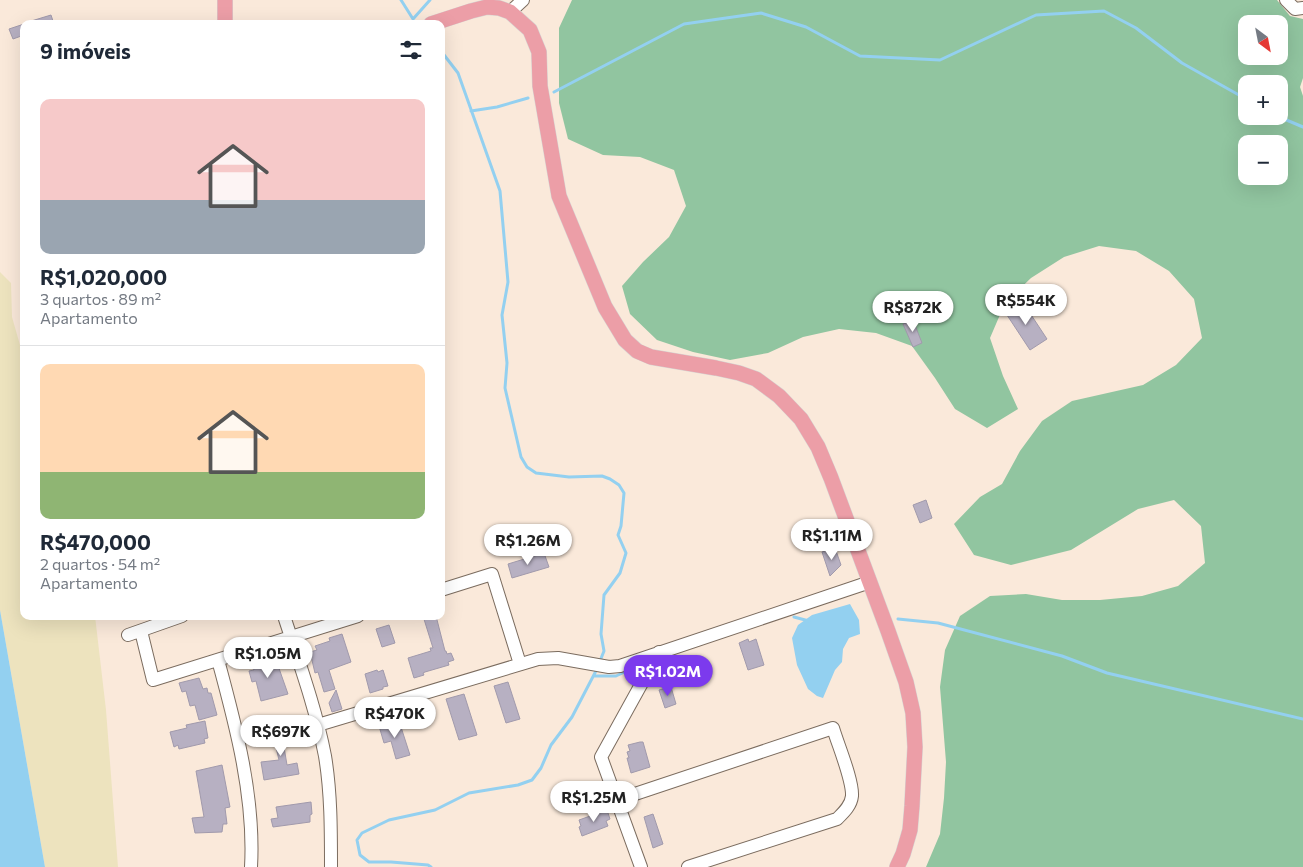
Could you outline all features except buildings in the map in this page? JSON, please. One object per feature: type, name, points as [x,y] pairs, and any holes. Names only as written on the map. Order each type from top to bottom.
[{"type":"main road","points":[[225,0],[225,20]]},
{"type":"main road","points":[[445,20],[487,8],[499,8],[510,12],[530,30],[539,52],[540,86],[559,196],[605,307],[625,340],[637,351],[650,357],[739,372],[756,379],[779,396],[801,419],[818,447],[906,682],[913,713],[915,747],[910,830],[897,867]]},
{"type":"street","points":[[510,12],[523,0]]},
{"type":"street","points":[[1286,0],[1294,10],[1303,8]]},
{"type":"street","points":[[445,589],[492,574],[520,664]]},
{"type":"street","points":[[318,725],[538,659],[558,658],[609,667],[620,666],[832,596],[869,579]]},
{"type":"street","points":[[128,635],[171,620]]},
{"type":"street","points":[[285,620],[318,725],[325,757],[331,867]]},
{"type":"street","points":[[141,631],[153,680],[345,620]]},
{"type":"street","points":[[641,867],[602,757],[659,652]]},
{"type":"street","points":[[218,660],[240,750],[250,826],[251,867]]},
{"type":"street","points":[[617,800],[833,728],[851,786],[852,798],[846,810],[837,819],[688,867]]},
{"type":"green space","points":[[572,0],[1277,0],[1290,16],[1303,19],[1303,78],[1300,87],[1303,96],[1303,867],[926,867],[940,834],[944,798],[946,762],[940,687],[945,650],[960,616],[990,596],[1026,594],[1062,600],[1100,600],[1142,596],[1178,586],[1205,563],[1201,526],[1174,500],[1138,509],[1071,550],[1011,565],[974,555],[954,524],[980,497],[1002,484],[1020,451],[1042,421],[1072,401],[1143,385],[1176,365],[1202,338],[1194,299],[1169,271],[1136,251],[1099,246],[1064,257],[1031,278],[1005,303],[990,338],[1003,376],[1018,409],[987,428],[955,409],[912,346],[876,333],[839,329],[803,337],[768,353],[730,360],[693,352],[657,340],[630,314],[622,286],[669,237],[686,206],[674,170],[640,157],[603,155],[568,139],[559,103],[559,28]]},
{"type":"sand","points":[[0,272],[11,283],[12,317],[20,345],[20,620],[95,620],[106,710],[118,867],[45,867],[0,610]]},
{"type":"water","points":[[850,604],[859,620],[860,634],[849,638],[843,649],[842,662],[835,670],[823,698],[808,689],[797,665],[792,638],[798,625],[812,615]]},
{"type":"water","points":[[0,610],[45,867],[0,867]]},
{"type":"waterway","points":[[401,0],[413,19],[430,0]]},
{"type":"waterway","points":[[554,92],[684,24],[761,13],[806,27],[860,56],[940,60],[1036,15],[1104,11],[1136,28],[1182,63],[1238,94]]},
{"type":"waterway","points":[[445,56],[458,73],[500,191],[508,282],[502,315],[507,363],[505,388],[521,457],[527,467],[536,473],[569,477],[602,476],[619,485],[624,493],[621,526],[618,535],[626,553],[620,573],[604,595],[601,634],[604,651],[600,661]]},
{"type":"waterway","points":[[471,111],[497,107],[528,98]]},
{"type":"waterway","points":[[1288,121],[1303,127]]},
{"type":"waterway","points":[[794,617],[809,621]]},
{"type":"waterway","points":[[898,619],[938,623],[1062,656],[1107,673],[1303,719]]},
{"type":"waterway","points":[[431,867],[428,865],[391,862],[369,862],[360,855],[357,840],[362,833],[389,820],[435,810],[469,793],[518,785],[532,780],[541,768],[551,745],[572,717],[598,667]]},
{"type":"waterway","points":[[594,676],[616,676],[635,667]]}]
